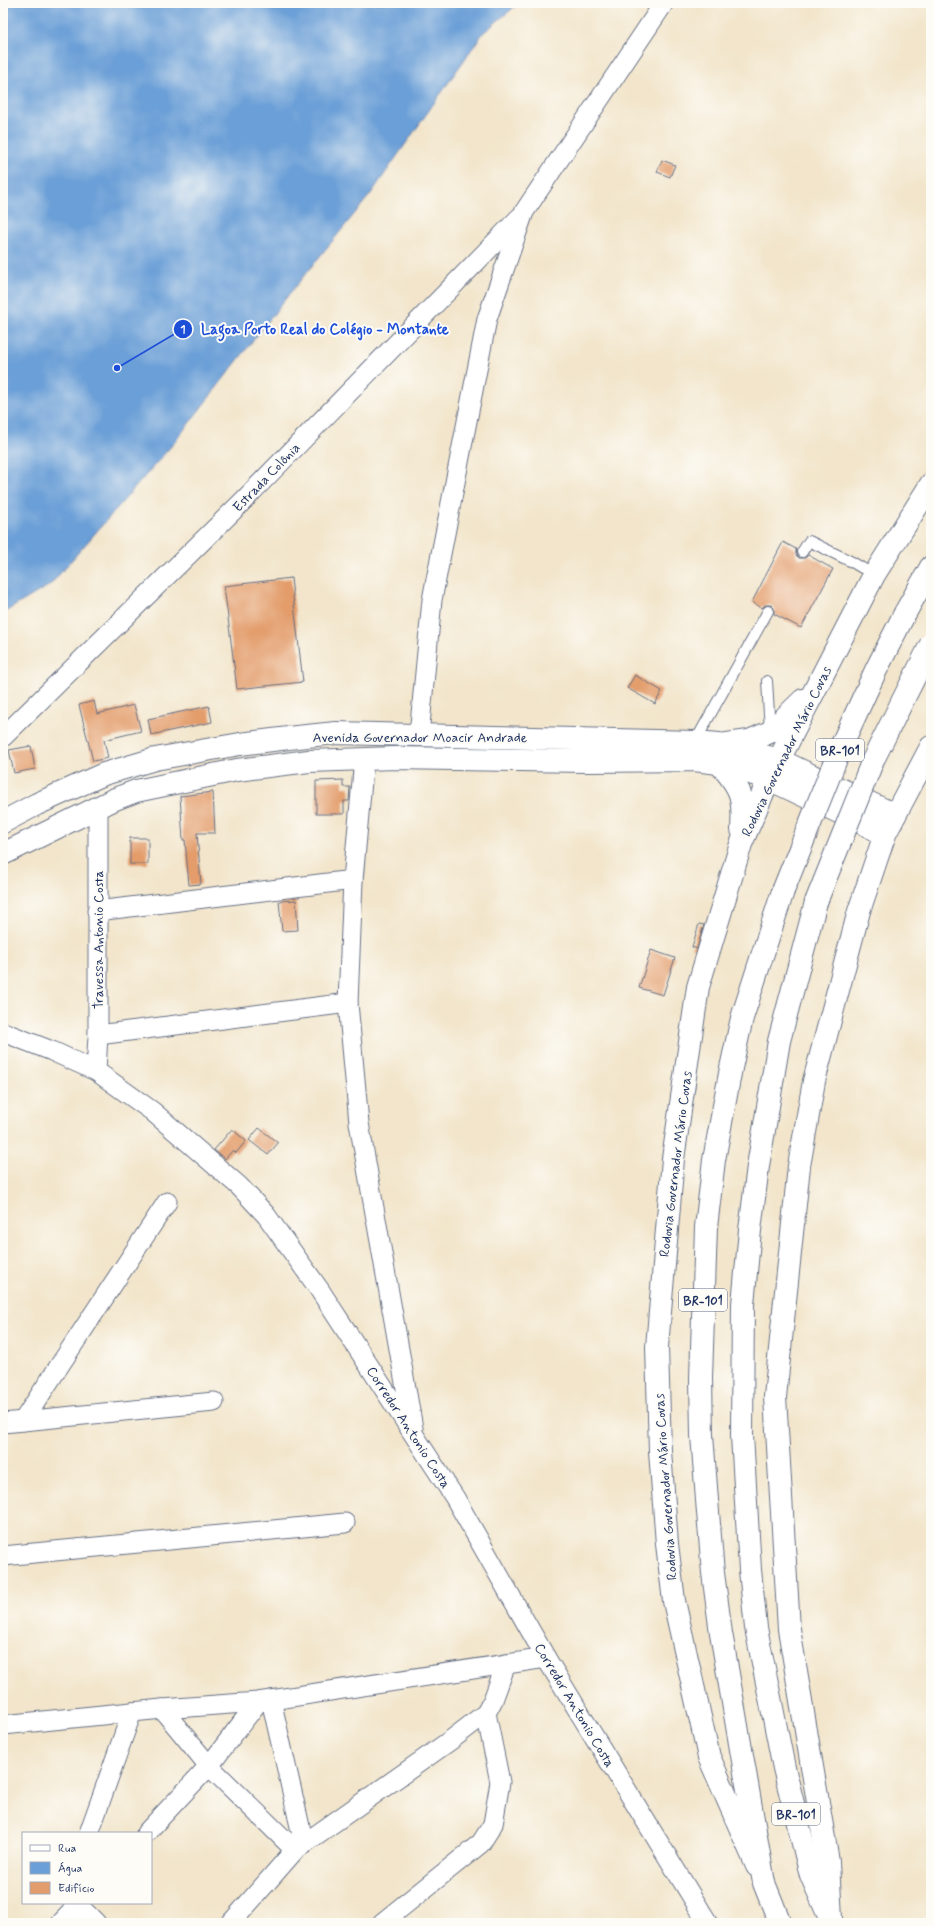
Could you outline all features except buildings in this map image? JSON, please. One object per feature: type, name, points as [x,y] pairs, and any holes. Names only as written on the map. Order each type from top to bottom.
[{"type":"main road","name":"Rodovia Governador Mário Covas","points":[[780,1923],[709,1757],[674,1601],[667,1544],[660,1451],[656,1347],[673,1159],[698,987],[741,844],[769,779],[874,575],[931,484]]},
{"type":"main road","name":"Rodovia Governador Mário Covas","points":[[764,1883],[734,1716],[712,1573],[702,1435],[701,1378],[706,1227],[714,1160],[742,1018],[783,891],[842,744],[876,670],[931,566]]},
{"type":"main road","name":"BR-101","points":[[831,1922],[811,1875],[784,1768],[756,1628],[750,1570],[742,1435],[743,1304],[752,1216],[772,1077],[779,1041],[816,902],[873,760],[931,644]]},
{"type":"main road","points":[[741,844],[743,801],[738,787],[719,754],[770,732],[795,707],[814,692]]},
{"type":"main road","name":"Avenida Governador Moacir Andrade","points":[[4,818],[104,774],[155,760],[240,744],[336,734],[419,735],[695,751],[779,760],[895,815]]},
{"type":"main road","points":[[831,1922],[828,1862],[789,1629],[775,1397],[799,1166],[814,1081],[860,911],[885,834],[931,747]]},
{"type":"main road","name":"Avenida Governador Moacir Andrade","points":[[3,854],[136,790],[237,770],[309,761],[396,758],[587,761],[695,751]]},
{"type":"main road","name":"Avenida Governador Moacir Andrade","points":[[719,754],[885,834]]},
{"type":"main road","points":[[104,774],[107,803]]},
{"type":"street","points":[[419,735],[432,600],[487,319],[524,212],[664,3]]},
{"type":"street","name":"Estrada Colônia","points":[[3,737],[241,503],[524,212]]},
{"type":"street","points":[[364,760],[353,880],[348,1003],[359,1123],[415,1437]]},
{"type":"street","name":"Travessa Antonio Costa","points":[[96,1071],[98,1035],[97,911],[107,803]]},
{"type":"street","points":[[97,911],[353,880]]},
{"type":"street","points":[[98,1035],[348,1003]]},
{"type":"street","name":"Corredor Antonio Costa","points":[[3,1032],[52,1051],[96,1071],[152,1110],[239,1186],[266,1216],[319,1289],[455,1498],[546,1658],[708,1923]]},
{"type":"street","points":[[23,1421],[167,1202]]},
{"type":"street","points":[[3,1423],[214,1402]]},
{"type":"street","points":[[3,1556],[345,1523]]},
{"type":"street","points":[[3,1725],[162,1709],[264,1701],[546,1658]]},
{"type":"street","points":[[231,1923],[300,1847],[451,1740],[486,1713],[493,1700],[506,1664]]},
{"type":"street","points":[[147,1832],[209,1766],[264,1701]]},
{"type":"street","points":[[264,1701],[300,1847]]},
{"type":"street","points":[[162,1709],[209,1766],[300,1847]]},
{"type":"street","points":[[89,1832],[132,1712]]},
{"type":"street","points":[[382,1923],[481,1844],[493,1824],[500,1782],[486,1713]]},
{"type":"street","points":[[56,1923],[74,1904]]},
{"type":"street","points":[[61,1923],[74,1904]]},
{"type":"street","points":[[74,1904],[96,1923]]},
{"type":"lane","points":[[802,552],[808,541],[852,562],[874,575]]},
{"type":"lane","points":[[695,751],[768,611]]},
{"type":"lane","points":[[767,681],[770,732]]},
{"type":"water","points":[[3,3],[519,3],[483,33],[370,195],[290,293],[173,444],[50,585],[3,613]]},
{"type":"place","name":"Lagoa Porto Real do Colégio - Montante","points":[[117,368]]}]
